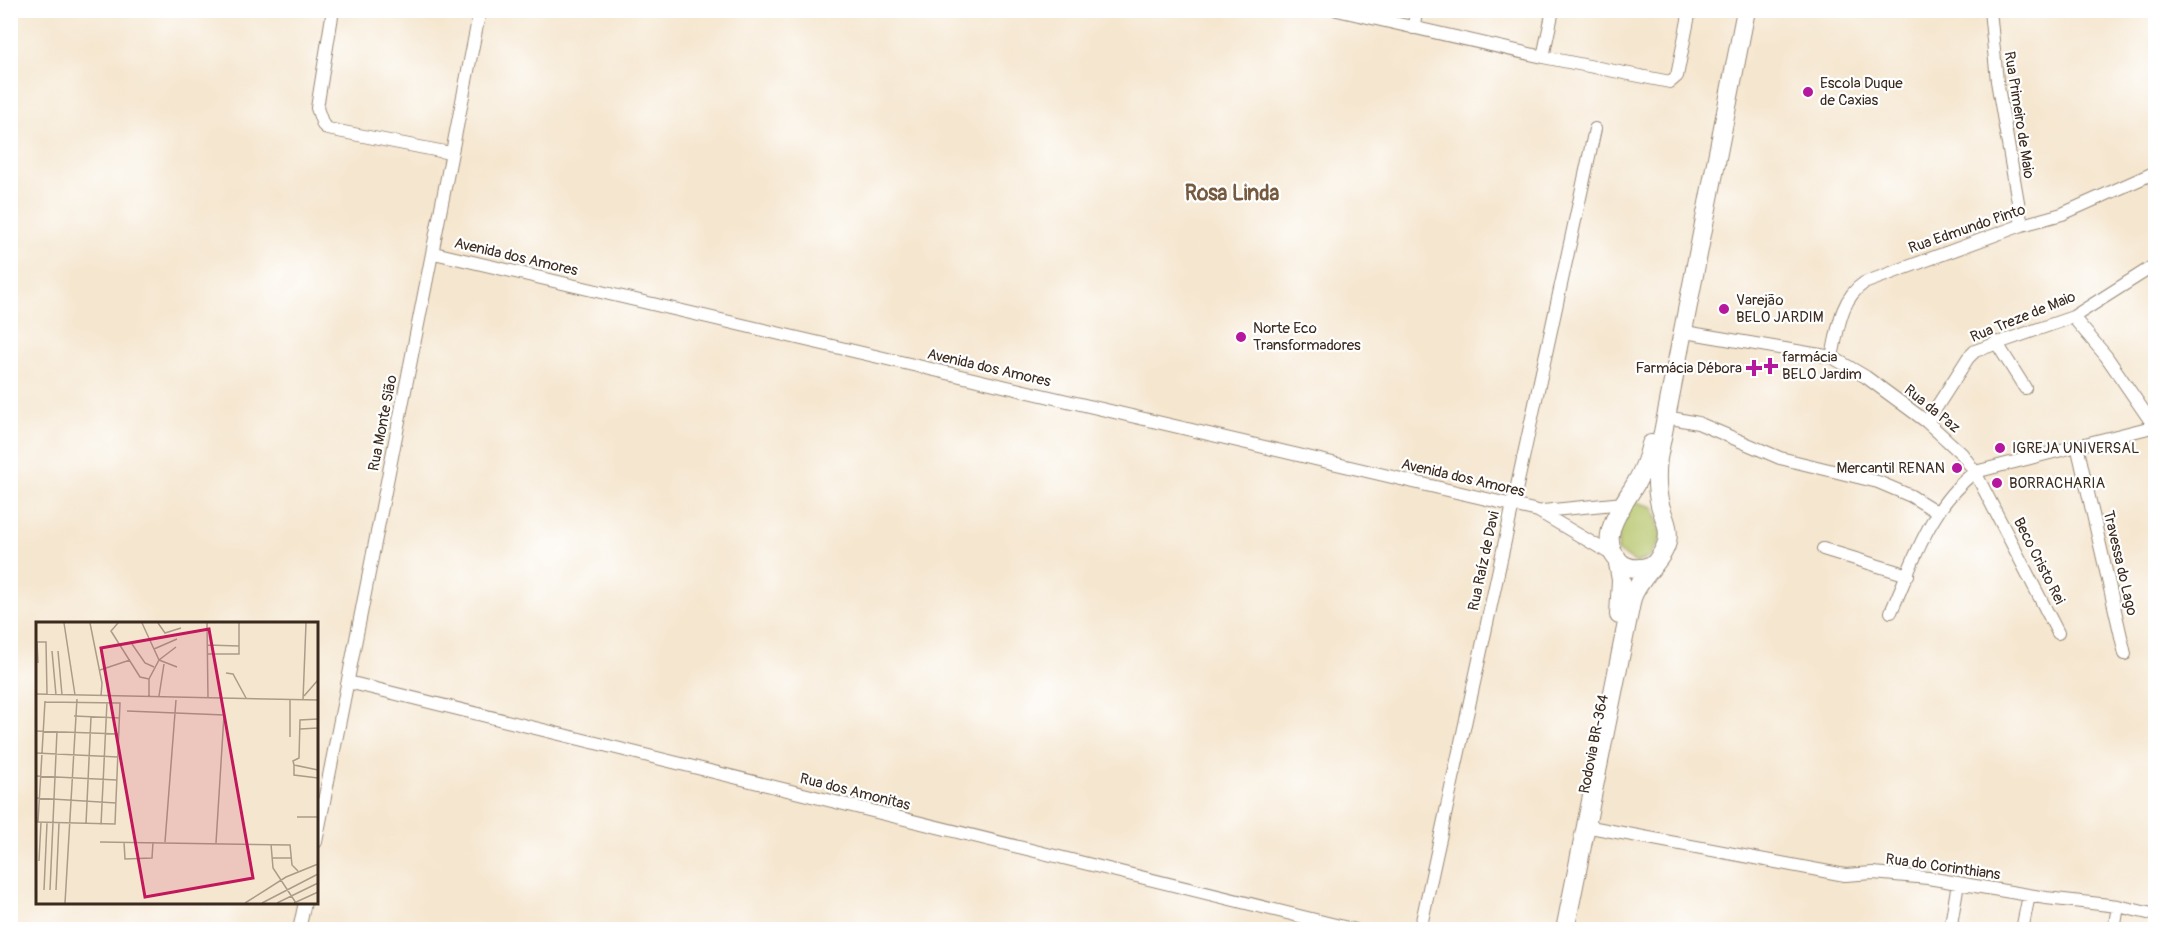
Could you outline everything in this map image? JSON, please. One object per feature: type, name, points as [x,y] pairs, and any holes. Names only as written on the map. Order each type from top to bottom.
[{"type":"highway","points":[[1652,565],[1635,568],[1617,558],[1611,540],[1612,526],[1644,468],[1649,451],[1737,10]]},
{"type":"highway","points":[[1565,930],[1632,598],[1636,586],[1662,553],[1666,542],[1668,527],[1661,508],[1655,478],[1746,10]]},
{"type":"highway","points":[[1624,503],[1635,498],[1646,498],[1661,508]]},
{"type":"highway","name":"Rodovia BR-364","points":[[1558,930],[1617,629],[1620,580],[1617,558]]},
{"type":"street","points":[[333,10],[317,108],[323,125],[328,129],[450,153]]},
{"type":"street","name":"Rua Monte Sião","points":[[318,832],[434,253],[450,153],[480,10]]},
{"type":"street","points":[[1337,10],[1543,57],[1672,82],[1677,76],[1690,10]]},
{"type":"street","points":[[1413,28],[1417,10]]},
{"type":"street","points":[[1543,57],[1553,10]]},
{"type":"street","name":"Rua Primeiro de Maio","points":[[1990,10],[1997,81],[2022,225]]},
{"type":"street","name":"Rua Raíz de Davi","points":[[1420,930],[1595,129]]},
{"type":"street","name":"Rua Edmundo Pinto","points":[[1832,357],[1846,304],[1857,288],[1878,277],[2022,225],[2062,214],[2156,172]]},
{"type":"street","name":"Avenida dos Amores","points":[[434,253],[1538,511],[1617,558]]},
{"type":"street","name":"Rua Treze de Maio","points":[[1927,422],[1970,356],[1996,342],[2073,317],[2155,265]]},
{"type":"street","points":[[1891,612],[1937,512],[1960,484],[1975,472],[2155,426],[2106,356],[2073,317]]},
{"type":"street","name":"Rua da Paz","points":[[1685,332],[1832,357],[1866,377],[1927,422],[1962,454],[1975,472]]},
{"type":"street","points":[[1996,342],[2025,388]]},
{"type":"street","points":[[1666,417],[1698,423],[1780,458],[1878,482],[1911,496],[1937,512]]},
{"type":"street","name":"Travessa do Lago","points":[[2078,445],[2125,654]]},
{"type":"street","name":"Beco Cristo Rei","points":[[1975,472],[2058,633]]},
{"type":"street","name":"Avenida dos Amores","points":[[1538,511],[1624,503]]},
{"type":"street","points":[[1823,549],[1908,575]]},
{"type":"street","name":"Rua dos Amonitas","points":[[348,682],[1356,930]]},
{"type":"street","name":"Rua do Corinthians","points":[[1585,826],[1845,875],[1882,873],[2118,906],[2156,915]]},
{"type":"street","points":[[1950,930],[1958,883]]},
{"type":"street","points":[[2022,930],[2029,895]]},
{"type":"street","points":[[299,930],[304,904]]},
{"type":"street","points":[[2114,930],[2118,906]]},
{"type":"green space","points":[[1636,502],[1654,507],[1662,537],[1649,558],[1636,563],[1618,551],[1619,513],[1626,505]]},
{"type":"place","name":"Escola Duque de Caxias","points":[[1808,92]]},
{"type":"place","name":"Varejão BELO JARDIM","points":[[1724,309]]},
{"type":"place","name":"Norte Eco Transformadores","points":[[1241,337]]},
{"type":"place","name":"farmácia BELO Jardim","points":[[1770,366]]},
{"type":"place","name":"Farmácia Débora","points":[[1754,368]]},
{"type":"place","name":"IGREJA UNIVERSAL","points":[[2000,448]]},
{"type":"place","name":"Mercantil RENAN","points":[[1957,468]]},
{"type":"place","name":"BORRACHARIA","points":[[1997,483]]},
{"type":"district","name":"Rosa Linda","points":[[1232,193]]}]
